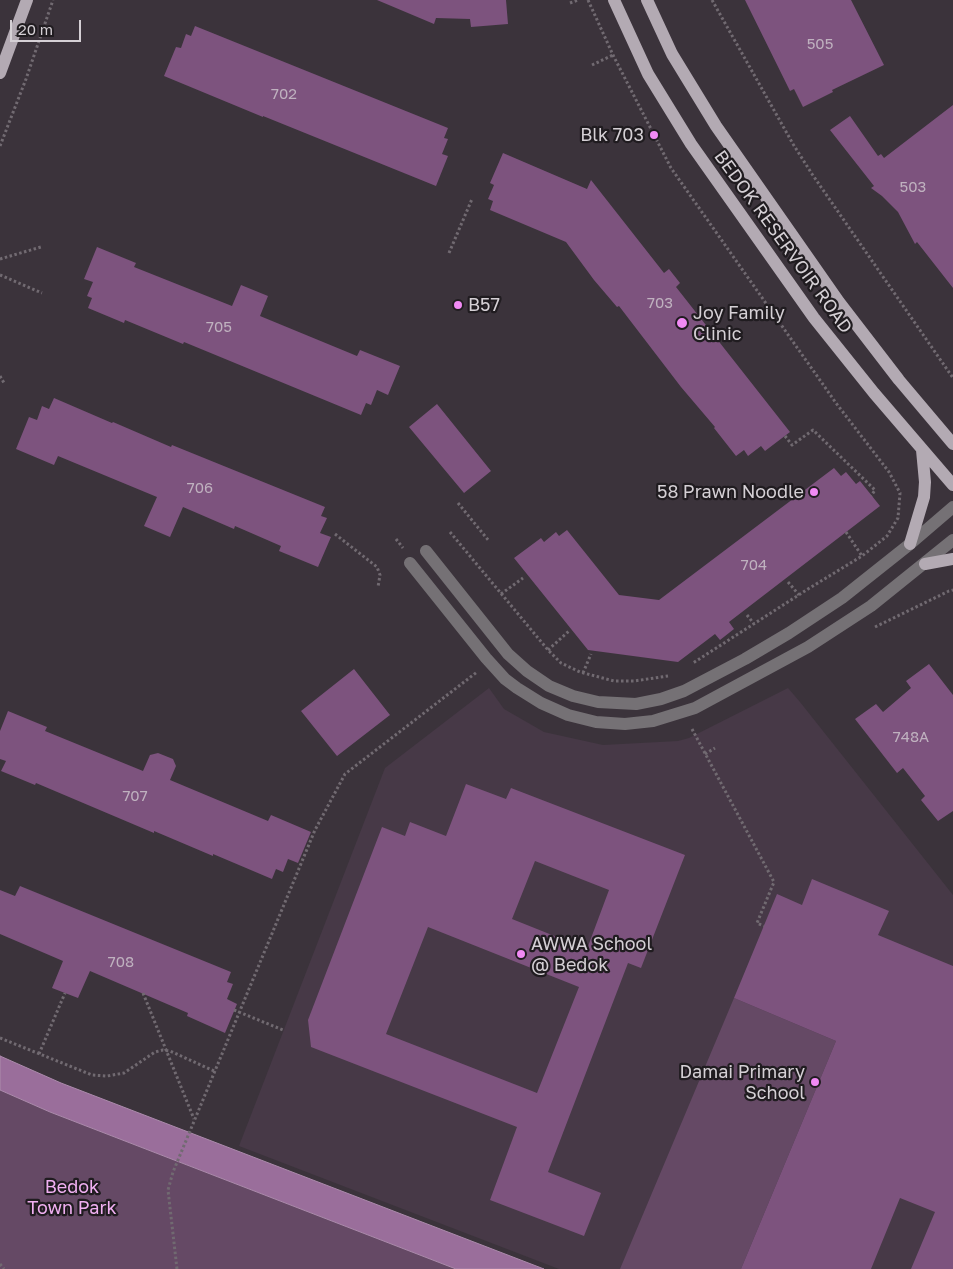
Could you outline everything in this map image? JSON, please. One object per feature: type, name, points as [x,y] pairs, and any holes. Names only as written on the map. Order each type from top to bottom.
[{"type":"main road","points":[[0,73],[27,0]]},
{"type":"main road","name":"BEDOK RESERVOIR ROAD","points":[[614,0],[648,74],[691,144],[814,318],[874,393],[953,485]]},
{"type":"main road","name":"BEDOK RESERVOIR ROAD","points":[[647,0],[672,54],[716,126],[838,302],[899,380],[953,444]]},
{"type":"main road","points":[[910,544],[924,498],[925,482],[922,450]]},
{"type":"main road","points":[[925,564],[953,559]]},
{"type":"street","points":[[426,551],[508,654],[527,672],[549,686],[572,696],[598,702],[623,704],[648,702],[673,696],[711,678],[746,659],[842,598],[953,507]]},
{"type":"street","points":[[408,557],[448,612],[495,669],[511,684],[554,710],[582,719],[610,723],[639,723],[681,714],[723,694],[808,647],[856,617],[953,540]]},
{"type":"path","points":[[0,146],[26,79],[53,0]]},
{"type":"path","points":[[570,3],[578,0]]},
{"type":"path","points":[[588,0],[613,54],[671,168],[836,403],[889,472],[900,493],[898,518],[887,536],[862,556],[692,664]]},
{"type":"path","points":[[712,0],[802,159],[953,378]]},
{"type":"path","points":[[592,65],[613,54]]},
{"type":"path","points":[[449,253],[472,199]]},
{"type":"path","points":[[0,259],[41,247]]},
{"type":"path","points":[[0,276],[42,293]]},
{"type":"path","points":[[0,376],[4,384]]},
{"type":"path","points":[[785,436],[792,444],[812,430],[875,490],[872,496]]},
{"type":"path","points":[[458,503],[489,541]]},
{"type":"path","points":[[450,532],[548,650],[561,662],[583,673],[614,681],[634,681],[677,674]]},
{"type":"path","points":[[846,532],[862,556]]},
{"type":"path","points":[[335,534],[377,566],[380,575],[378,587]]},
{"type":"path","points":[[396,539],[408,557]]},
{"type":"path","points":[[501,594],[523,578]]},
{"type":"path","points":[[788,582],[799,595]]},
{"type":"path","points":[[866,631],[953,590]]},
{"type":"path","points":[[747,615],[754,624]]},
{"type":"path","points":[[548,650],[569,631]]},
{"type":"path","points":[[583,673],[591,654]]},
{"type":"path","points":[[177,1269],[168,1190],[173,1172],[237,1011],[315,830],[345,774],[477,672],[483,676]]},
{"type":"path","points":[[683,731],[700,725]]},
{"type":"path","points":[[692,729],[774,882],[757,923],[764,926]]},
{"type":"path","points":[[705,754],[716,748]]},
{"type":"path","points":[[39,1054],[64,993]]},
{"type":"path","points":[[143,994],[194,1120]]},
{"type":"path","points":[[237,1011],[283,1030]]},
{"type":"path","points":[[0,1038],[92,1075],[107,1076],[124,1073],[154,1052],[166,1050],[214,1071]]},
{"type":"path","points":[[0,1264],[4,1269]]},
{"type":"shaded area","points":[[489,688],[504,709],[544,732],[603,745],[678,741],[689,738],[788,688],[800,702],[953,895],[953,1269],[559,1269],[239,1146],[385,768]]},
{"type":"shaded area","points":[[0,1056],[61,1083],[544,1269],[456,1269],[50,1112],[0,1090]]},
{"type":"green space","points":[[734,998],[836,1041],[741,1269],[620,1269]]},
{"type":"green space","name":"Bedok Town Park","points":[[0,1090],[50,1112],[456,1269],[0,1269]]},
{"type":"building","points":[[377,0],[506,0],[508,24],[471,27],[470,19],[436,18],[434,24]]},
{"type":"building","points":[[745,0],[851,0],[884,65],[832,90],[833,92],[803,107],[794,89],[790,91]]},
{"type":"building","points":[[195,26],[448,128],[444,138],[448,139],[442,154],[448,156],[436,186],[164,76],[176,47],[181,48],[186,34],[191,36]]},
{"type":"building","points":[[953,105],[953,288],[917,242],[915,244],[898,212],[871,188],[874,186],[830,130],[850,116],[878,156],[881,154],[884,158]]},
{"type":"building","points":[[503,153],[587,189],[591,180],[664,273],[669,269],[680,283],[676,287],[790,432],[765,451],[761,446],[748,456],[744,450],[736,456],[619,306],[617,307],[594,280],[566,242],[490,210],[493,201],[488,199],[494,185],[490,183]]},
{"type":"building","points":[[97,247],[136,263],[134,267],[232,306],[241,285],[268,296],[260,316],[357,356],[360,350],[400,366],[388,395],[377,390],[371,405],[366,403],[361,415],[184,342],[183,344],[125,320],[124,323],[88,308],[92,298],[87,296],[93,282],[84,279]]},
{"type":"building","points":[[54,398],[171,447],[172,445],[325,507],[321,516],[327,518],[320,533],[331,537],[318,567],[279,551],[281,546],[235,526],[234,529],[183,507],[170,537],[144,526],[157,497],[58,456],[54,465],[16,449],[29,417],[37,420],[42,406],[49,409]]},
{"type":"building","points":[[437,404],[491,471],[464,493],[409,427]]},
{"type":"building","points":[[834,468],[841,476],[846,472],[856,484],[860,481],[880,506],[729,622],[734,629],[720,640],[715,634],[678,662],[588,650],[514,558],[541,538],[544,542],[556,532],[559,536],[567,530],[619,595],[659,600]]},
{"type":"building","points":[[929,664],[953,695],[953,811],[938,821],[921,800],[925,796],[903,768],[897,773],[855,719],[876,704],[883,712],[911,688],[906,681]]},
{"type":"building","points":[[354,669],[390,715],[337,756],[301,711]]},
{"type":"building","points":[[8,711],[47,727],[45,731],[143,771],[150,755],[158,753],[173,759],[176,766],[170,780],[268,821],[271,815],[311,832],[298,863],[288,859],[283,872],[276,869],[272,879],[154,831],[154,833],[36,783],[35,785],[1,771],[6,761],[0,759],[0,731]]},
{"type":"building","points":[[466,784],[506,799],[511,788],[685,855],[641,968],[628,963],[548,1172],[601,1193],[584,1236],[490,1200],[517,1127],[311,1047],[308,1020],[382,827],[405,836],[410,822],[446,836]],"holes":[[[535,861],[609,890],[587,949],[512,919]],[[428,927],[579,987],[537,1093],[386,1034]]]},
{"type":"building","points":[[812,879],[889,911],[878,935],[953,966],[953,1269],[911,1269],[935,1212],[900,1198],[871,1269],[741,1269],[836,1041],[734,998],[777,894],[802,905]]},
{"type":"building","points":[[20,886],[231,972],[227,982],[233,984],[227,999],[237,1004],[225,1033],[187,1016],[188,1013],[90,971],[78,998],[52,988],[63,961],[0,934],[0,890],[15,896]]},
{"type":"place","name":"Blk 703","points":[[654,135]]},
{"type":"place","name":"B57","points":[[458,305]]},
{"type":"place","name":"Joy Family Clinic","points":[[682,323]]},
{"type":"place","name":"58 Prawn Noodle","points":[[814,492]]},
{"type":"place","name":"AWWA School @ Bedok","points":[[521,954]]},
{"type":"place","name":"Damai Primary School","points":[[815,1082]]}]
